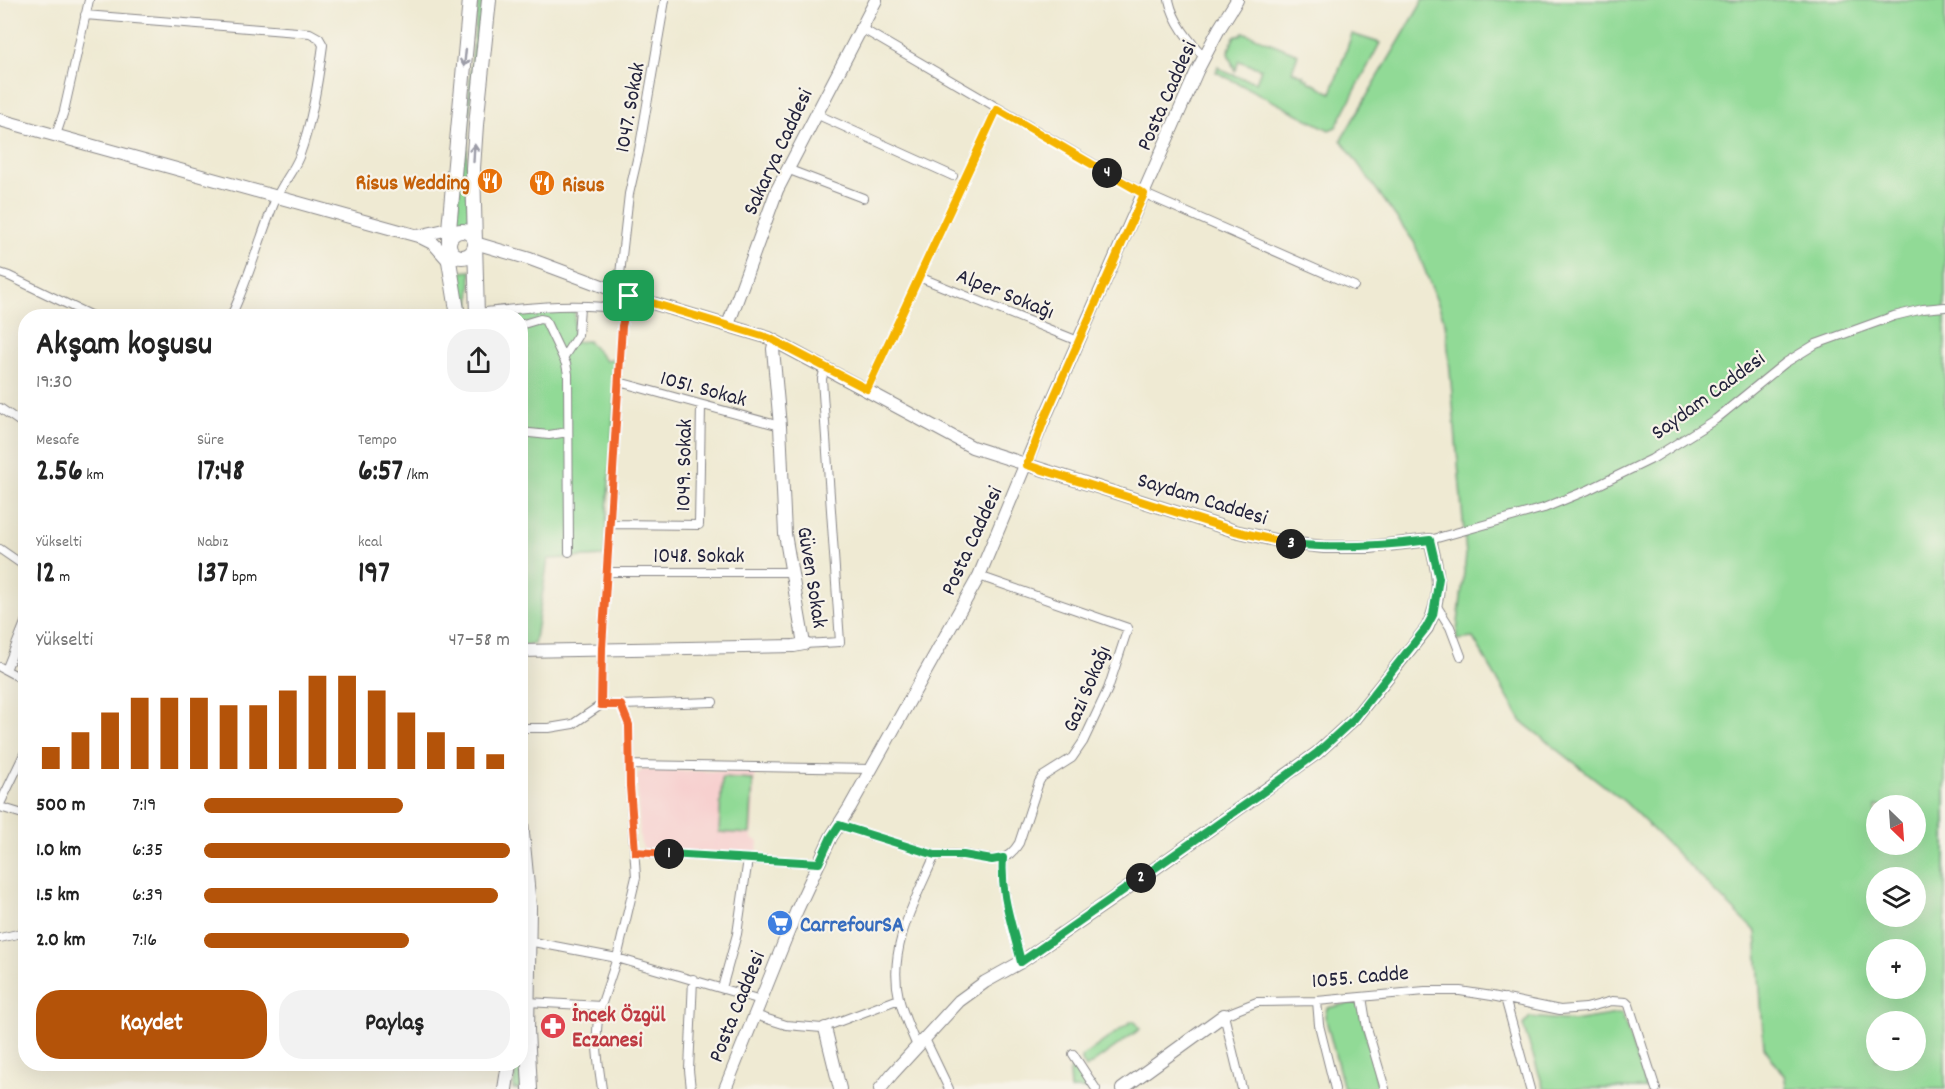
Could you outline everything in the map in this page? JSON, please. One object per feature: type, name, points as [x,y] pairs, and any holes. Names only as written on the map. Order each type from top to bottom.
[{"type":"main road","points":[[457,309],[449,261],[448,236],[471,0]]},
{"type":"main road","points":[[477,309],[474,141],[489,0]]},
{"type":"main road","points":[[460,231],[472,235],[475,243],[471,254],[462,258],[451,252],[448,236],[460,231]]},
{"type":"main road","points":[[528,896],[528,940]]},
{"type":"main road","points":[[528,1031],[530,1089]]},
{"type":"main road","points":[[505,1089],[508,1071]]},
{"type":"street","points":[[56,135],[64,111],[88,0]]},
{"type":"street","name":"1047. Sokak","points":[[601,705],[602,648],[625,310],[629,194],[639,151],[650,76],[659,42],[665,0]]},
{"type":"street","name":"Sakarya Caddesi","points":[[728,326],[769,209],[787,169],[876,0]]},
{"type":"street","points":[[1168,0],[1174,17],[1204,57]]},
{"type":"street","name":"Posta Caddesi","points":[[725,1089],[796,910],[831,837],[979,576],[1078,341],[1204,57],[1238,0]]},
{"type":"street","points":[[86,15],[310,33],[319,38],[324,45],[305,137],[294,167],[276,198],[234,309]]},
{"type":"street","points":[[861,28],[1144,194],[1354,286]]},
{"type":"street","points":[[867,389],[997,109]]},
{"type":"street","points":[[816,114],[953,176]]},
{"type":"street","points":[[0,120],[418,236],[434,244],[449,261]]},
{"type":"street","points":[[787,169],[863,198]]},
{"type":"street","points":[[418,236],[448,236]]},
{"type":"street","name":"Saydam Caddesi","points":[[475,243],[530,259],[624,294],[775,340],[956,440],[988,453],[1235,531],[1305,545],[1347,547],[1430,540],[1544,508],[1652,459],[1716,419],[1785,363],[1816,344],[1894,316],[1923,309],[1945,307]]},
{"type":"street","points":[[0,273],[77,309]]},
{"type":"street","name":"Alper Sokağı","points":[[919,277],[1078,341]]},
{"type":"street","points":[[563,358],[578,335],[580,307]]},
{"type":"street","points":[[518,309],[580,307],[625,310]]},
{"type":"street","points":[[528,322],[545,320],[568,374],[569,552]]},
{"type":"street","name":"Güven Sokak","points":[[528,651],[804,644],[785,534],[780,426],[773,349],[775,340]]},
{"type":"street","points":[[804,644],[840,642],[822,380],[825,367]]},
{"type":"street","name":"1051. Sokak","points":[[619,382],[780,426]]},
{"type":"street","name":"1049. Sokak","points":[[610,524],[699,525],[700,405]]},
{"type":"street","points":[[0,408],[18,420]]},
{"type":"street","points":[[528,433],[549,435],[568,432]]},
{"type":"street","points":[[880,1089],[959,1001],[985,982],[1021,962],[1286,776],[1326,745],[1354,719],[1426,628],[1436,605],[1439,578],[1430,540]]},
{"type":"street","points":[[0,549],[18,561]]},
{"type":"street","name":"1048. Sokak","points":[[607,572],[792,572]]},
{"type":"street","name":"Gazi Sokağı","points":[[979,576],[1128,628],[1108,689],[1086,736],[1072,758],[1042,777],[1019,843],[1011,854],[1003,858]]},
{"type":"street","points":[[1436,605],[1450,627],[1461,656]]},
{"type":"street","points":[[18,637],[3,669],[18,677]]},
{"type":"street","points":[[528,728],[549,728],[573,724],[601,705],[713,702]]},
{"type":"street","points":[[602,1089],[596,1045],[597,1020],[617,958],[636,877],[629,725],[621,705]]},
{"type":"street","points":[[630,765],[871,769]]},
{"type":"street","points":[[18,767],[0,805],[18,813]]},
{"type":"street","points":[[839,825],[935,855],[963,855],[992,860],[1003,858],[1001,879],[1005,906],[1021,962]]},
{"type":"street","points":[[635,852],[819,863]]},
{"type":"street","points":[[935,855],[899,945],[896,975],[899,999],[921,1043],[950,1089]]},
{"type":"street","points":[[722,988],[737,934],[748,859]]},
{"type":"street","points":[[0,938],[18,934]]},
{"type":"street","points":[[528,940],[617,958],[760,1000]]},
{"type":"street","points":[[691,1089],[689,1071],[693,979]]},
{"type":"street","name":"1055. Cadde","points":[[1122,1089],[1224,1015],[1257,1002],[1317,1001],[1445,991],[1505,998],[1560,1010],[1586,1008],[1612,1001],[1626,1002],[1629,1005],[1656,1089]]},
{"type":"street","points":[[1362,997],[1367,1028],[1385,1089]]},
{"type":"street","points":[[1505,998],[1530,1089]]},
{"type":"street","points":[[755,1015],[786,1025],[825,1028],[899,999]]},
{"type":"street","points":[[1317,1001],[1320,1032],[1335,1089]]},
{"type":"street","points":[[528,1002],[601,1006]]},
{"type":"street","points":[[1224,1015],[1242,1089]]},
{"type":"street","points":[[825,1028],[840,1089]]},
{"type":"street","points":[[1073,1054],[1096,1089]]},
{"type":"shaded area","points":[[642,770],[755,772],[752,839],[758,841],[757,855],[643,848],[640,840],[637,775]]},
{"type":"green space","points":[[478,0],[483,0],[468,138],[467,193],[470,220],[456,220]]},
{"type":"green space","points":[[1422,0],[1945,0],[1945,1089],[1786,1089],[1785,1077],[1764,1047],[1756,932],[1625,802],[1522,722],[1473,638],[1456,640],[1466,555],[1446,325],[1414,242],[1341,140]]},
{"type":"green space","points":[[1243,32],[1298,54],[1292,71],[1331,93],[1352,34],[1380,43],[1336,127],[1329,130],[1216,72],[1218,67],[1230,74],[1256,82],[1261,69],[1239,61],[1235,71],[1228,53],[1234,37],[1242,35]]},
{"type":"green space","points":[[471,271],[470,309],[463,309],[458,272]]},
{"type":"green space","points":[[575,311],[573,342],[588,341],[606,361],[612,359],[617,363],[604,556],[548,559],[534,644],[528,645],[528,312]]},
{"type":"green space","points":[[722,778],[753,780],[750,834],[719,832]]},
{"type":"green space","points":[[1356,1002],[1360,1009],[1379,1089],[1344,1089],[1325,1016],[1327,1008]]},
{"type":"green space","points":[[1622,1013],[1646,1088],[1544,1089],[1523,1025],[1530,1017],[1573,1021]]},
{"type":"green space","points":[[1135,1021],[1140,1029],[1086,1068],[1082,1057]]},
{"type":"green space","points":[[1073,1065],[1091,1089],[1070,1089],[1069,1073]]},
{"type":"green space","points":[[515,1071],[522,1071],[523,1089],[513,1089]]},
{"type":"place","name":"Risus Wedding","points":[[490,181]]},
{"type":"place","name":"Risus","points":[[542,183]]},
{"type":"place","name":"CarrefourSA","points":[[780,923]]},
{"type":"place","name":"İncek Özgül Eczanesi","points":[[553,1026]]},
{"type":"route","points":[[997,109],[1144,194],[1046,415],[1027,465],[1235,531],[1271,540],[1324,547],[1371,547],[1430,540],[1439,578],[1433,615],[1426,628],[1354,719],[1317,753],[1021,962],[1005,906],[1001,879],[1003,858],[992,860],[963,855],[935,855],[839,825],[819,863],[635,852],[630,786],[629,725],[621,705],[601,705],[602,648],[622,326],[629,296],[769,338],[867,389],[997,109]]}]
